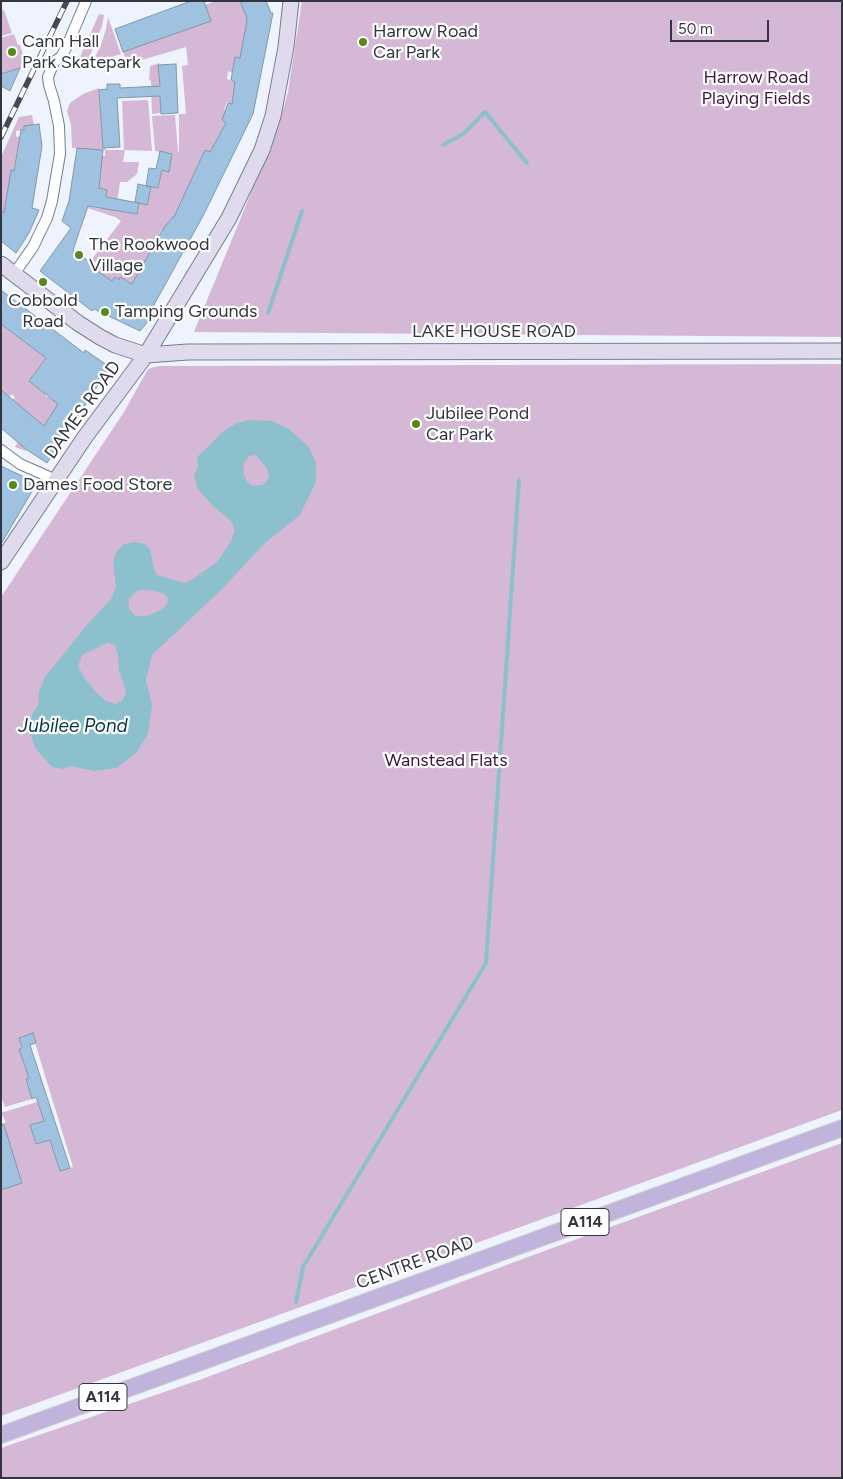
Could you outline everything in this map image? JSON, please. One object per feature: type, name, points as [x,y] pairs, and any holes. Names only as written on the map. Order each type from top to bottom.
[{"type":"main road","name":"CENTRE ROAD","points":[[1,1435],[842,1128]]},
{"type":"street","points":[[14,274],[33,247],[47,218],[56,188],[60,154],[59,126],[48,77],[54,62],[60,57],[67,46],[86,1]]},
{"type":"street","name":"DAMES ROAD","points":[[1,562],[85,437],[146,356],[229,218],[262,150],[273,116],[280,81],[291,1]]},
{"type":"street","points":[[1,264],[100,338],[146,356]]},
{"type":"street","name":"LAKE HOUSE ROAD","points":[[146,356],[188,352],[842,351]]},
{"type":"street","points":[[1,450],[20,464],[56,480]]},
{"type":"green space","points":[[216,1],[240,1],[244,10],[253,7],[247,20],[245,33],[249,59],[235,57],[233,73],[228,71],[227,79],[235,82],[234,89],[240,107],[227,102],[224,110],[227,112],[222,120],[226,123],[211,153],[205,150],[203,154],[206,155],[198,164],[181,221],[173,217],[170,221],[174,236],[162,229],[159,234],[162,236],[130,291],[124,288],[127,281],[120,277],[119,280],[115,278],[112,281],[95,271],[99,265],[94,261],[82,278],[76,280],[121,221],[115,217],[69,202],[100,209],[107,190],[95,187],[101,169],[97,169],[91,155],[105,156],[105,150],[72,148],[71,125],[67,111],[70,103],[83,94],[99,88],[103,148],[106,150],[124,150],[122,101],[148,100],[152,151],[125,150],[123,162],[139,162],[137,174],[127,182],[120,182],[116,210],[137,214],[139,203],[147,204],[151,187],[158,188],[161,170],[169,172],[172,154],[155,151],[152,116],[175,115],[179,152],[179,114],[186,114],[182,66],[188,65],[186,47],[128,64],[123,52],[210,21],[205,5]]},
{"type":"green space","name":"Harrow Road Playing Fields","points":[[302,1],[842,1],[842,337],[194,332],[278,127],[288,92]]},
{"type":"green space","points":[[4,10],[12,33],[1,36],[1,11]]},
{"type":"green space","points":[[99,14],[104,15],[102,26],[88,60],[77,64]]},
{"type":"green space","points":[[108,17],[121,54],[92,63],[101,45]]},
{"type":"green space","name":"Cann Hall Park Skatepark","points":[[14,34],[24,58],[20,68],[1,74],[1,38]]},
{"type":"green space","points":[[159,63],[161,113],[152,114],[151,81],[149,80],[150,66]]},
{"type":"green space","points":[[32,115],[34,125],[24,130],[16,131],[16,137],[19,136],[20,152],[17,152],[14,168],[22,169],[22,227],[1,211],[1,157],[19,117]]},
{"type":"green space","points":[[1,319],[13,328],[10,331],[17,336],[52,349],[29,381],[46,394],[45,396],[59,404],[45,424],[51,428],[31,444],[26,451],[15,447],[33,417],[12,401],[15,397],[12,394],[9,397],[1,393]]},
{"type":"green space","name":"Wanstead Flats","points":[[842,364],[842,1110],[1,1416],[1,1190],[22,1183],[1,1128],[1,1124],[6,1122],[1,1113],[37,1102],[44,1121],[30,1125],[36,1144],[50,1140],[60,1171],[73,1167],[32,1033],[19,1038],[22,1047],[19,1049],[29,1078],[26,1079],[32,1099],[5,1107],[1,1096],[1,597],[124,412],[148,369],[158,366]]},
{"type":"green space","points":[[842,1143],[842,1478],[1,1478],[1,1448],[202,1379],[536,1254]]},
{"type":"water","name":"Jubilee Pond","points":[[248,420],[272,421],[289,429],[308,446],[316,463],[316,482],[300,515],[265,543],[222,589],[152,655],[146,680],[152,705],[148,734],[136,753],[117,768],[94,771],[71,766],[64,769],[52,767],[35,748],[30,732],[32,714],[38,706],[39,691],[45,677],[86,626],[111,599],[116,587],[113,562],[116,552],[124,544],[135,542],[145,544],[150,549],[154,570],[157,575],[185,583],[217,562],[231,541],[235,531],[231,521],[213,506],[198,489],[194,476],[198,467],[197,457],[221,433],[235,424]],"holes":[[[256,455],[267,469],[269,476],[262,485],[253,486],[247,482],[243,472],[244,463],[249,456]],[[138,590],[163,593],[168,598],[167,605],[147,616],[135,616],[129,609],[129,598]],[[107,643],[115,645],[119,671],[126,691],[123,700],[116,704],[106,701],[96,692],[85,679],[78,666],[82,655]]]},
{"type":"building","points":[[191,1],[204,1],[211,21],[123,52],[115,29]]},
{"type":"building","points":[[240,1],[266,1],[271,13],[273,13],[253,114],[203,216],[150,312],[154,314],[140,331],[94,309],[92,311],[40,271],[71,228],[62,221],[69,201],[77,148],[103,150],[99,188],[107,190],[106,197],[139,203],[137,214],[88,206],[73,250],[112,281],[115,277],[119,280],[120,277],[132,284],[163,229],[174,217],[205,150],[210,152],[226,123],[222,120],[228,103],[232,104],[235,82],[231,80],[235,57],[240,58],[247,18]]},
{"type":"building","points":[[176,64],[178,113],[161,114],[160,96],[117,98],[120,147],[103,148],[99,90],[107,89],[107,84],[120,84],[120,88],[160,86],[158,65]]},
{"type":"building","points":[[20,68],[10,91],[1,86],[1,74]]},
{"type":"building","points":[[39,124],[42,146],[32,208],[39,210],[29,233],[16,253],[1,241],[1,211],[4,213],[11,170],[14,171],[21,130],[24,130],[24,126]]},
{"type":"building","points":[[160,151],[172,154],[169,172],[162,170],[158,188],[146,186],[149,168],[156,169]]},
{"type":"building","points":[[138,184],[151,187],[147,205],[135,202]]},
{"type":"building","points":[[1,290],[84,353],[85,350],[110,367],[47,463],[27,450],[1,428],[1,390],[44,426],[58,404],[29,381],[46,358],[1,324]]},
{"type":"building","points":[[1,466],[37,483],[1,544]]},
{"type":"building","points":[[33,1033],[36,1043],[30,1045],[70,1168],[60,1171],[50,1140],[36,1144],[30,1125],[44,1121],[36,1097],[32,1099],[26,1079],[29,1078],[19,1049],[22,1048],[19,1038]]},
{"type":"building","points":[[1,1125],[4,1125],[22,1183],[1,1190]]},
{"type":"waterway","points":[[443,145],[463,134],[485,112],[527,163]]},
{"type":"waterway","points":[[268,313],[302,211]]},
{"type":"waterway","points":[[296,1302],[303,1267],[486,963],[519,480]]},
{"type":"railway","points":[[1,137],[67,1]]},
{"type":"place","name":"Harrow Road Car Park","points":[[363,42]]},
{"type":"place","name":"Cann Hall Park Skatepark","points":[[12,52]]},
{"type":"place","name":"The Rookwood Village","points":[[79,255]]},
{"type":"place","name":"Cobbold Road","points":[[43,282]]},
{"type":"place","name":"Tamping Grounds","points":[[105,312]]},
{"type":"place","name":"Jubilee Pond Car Park","points":[[416,424]]},
{"type":"place","name":"Dames Food Store","points":[[13,485]]}]
